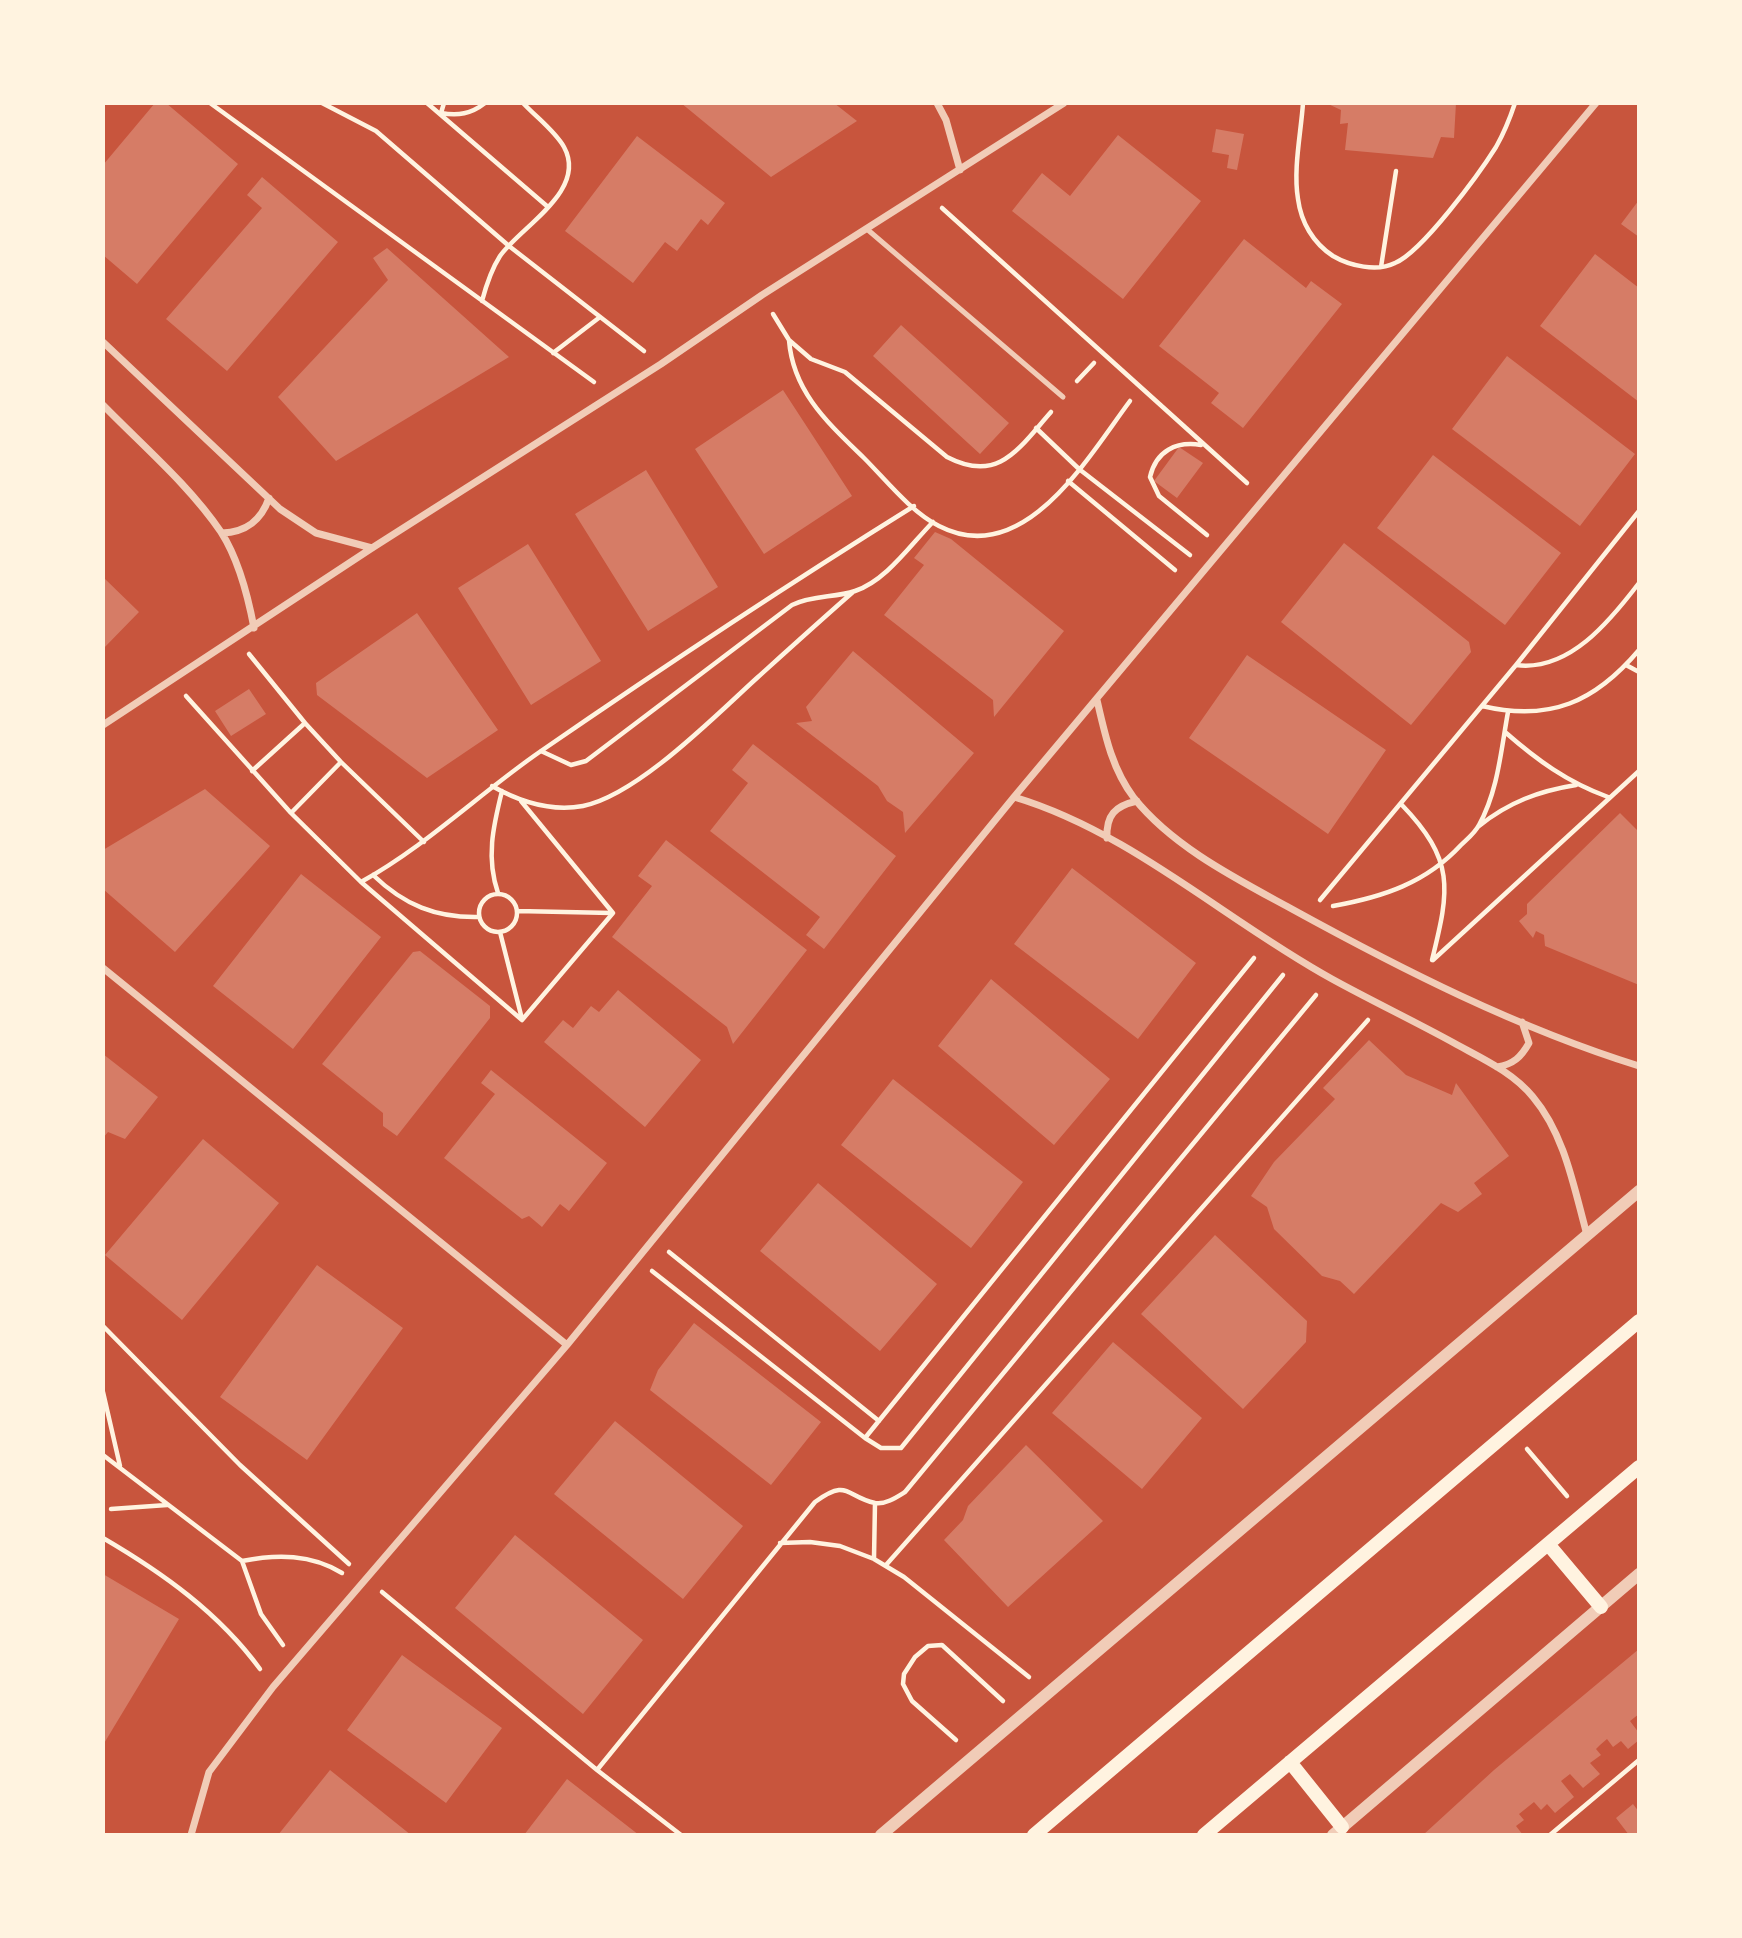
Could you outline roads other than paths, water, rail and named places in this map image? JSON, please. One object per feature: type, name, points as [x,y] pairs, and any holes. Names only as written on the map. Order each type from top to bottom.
[{"type":"main road","points":[[1034,1835],[1639,1321]]},
{"type":"main road","points":[[1204,1835],[1639,1467]]},
{"type":"main road","points":[[1548,1544],[1601,1607]]},
{"type":"main road","points":[[1290,1762],[1337,1831]]},
{"type":"street","points":[[937,103],[946,120],[960,170]]},
{"type":"street","points":[[103,725],[372,548],[661,364],[762,295],[1065,103]]},
{"type":"street","points":[[191,1835],[209,1772],[273,1687],[567,1345],[635,1258],[1014,797],[1194,586],[1264,498],[1596,103]]},
{"type":"street","points":[[103,342],[300,524],[316,533],[372,548]]},
{"type":"street","points":[[103,405],[178,481],[222,533],[242,579],[254,628]]},
{"type":"street","points":[[222,533],[234,533],[257,521],[269,498]]},
{"type":"street","points":[[1097,700],[1112,759],[1137,801],[1210,862],[1306,916],[1427,978],[1565,1041],[1639,1066]]},
{"type":"street","points":[[1014,797],[1057,811],[1107,838],[1330,978],[1497,1067],[1533,1096],[1556,1135],[1570,1172],[1587,1235]]},
{"type":"street","points":[[1107,838],[1110,814],[1117,807],[1137,801]]},
{"type":"street","points":[[103,968],[567,1345]]},
{"type":"street","points":[[1497,1067],[1510,1065],[1528,1043],[1522,1022]]},
{"type":"street","points":[[881,1835],[1639,1191]]},
{"type":"street","points":[[1337,1831],[1639,1574]]},
{"type":"lane","points":[[868,230],[1063,397]]}]
